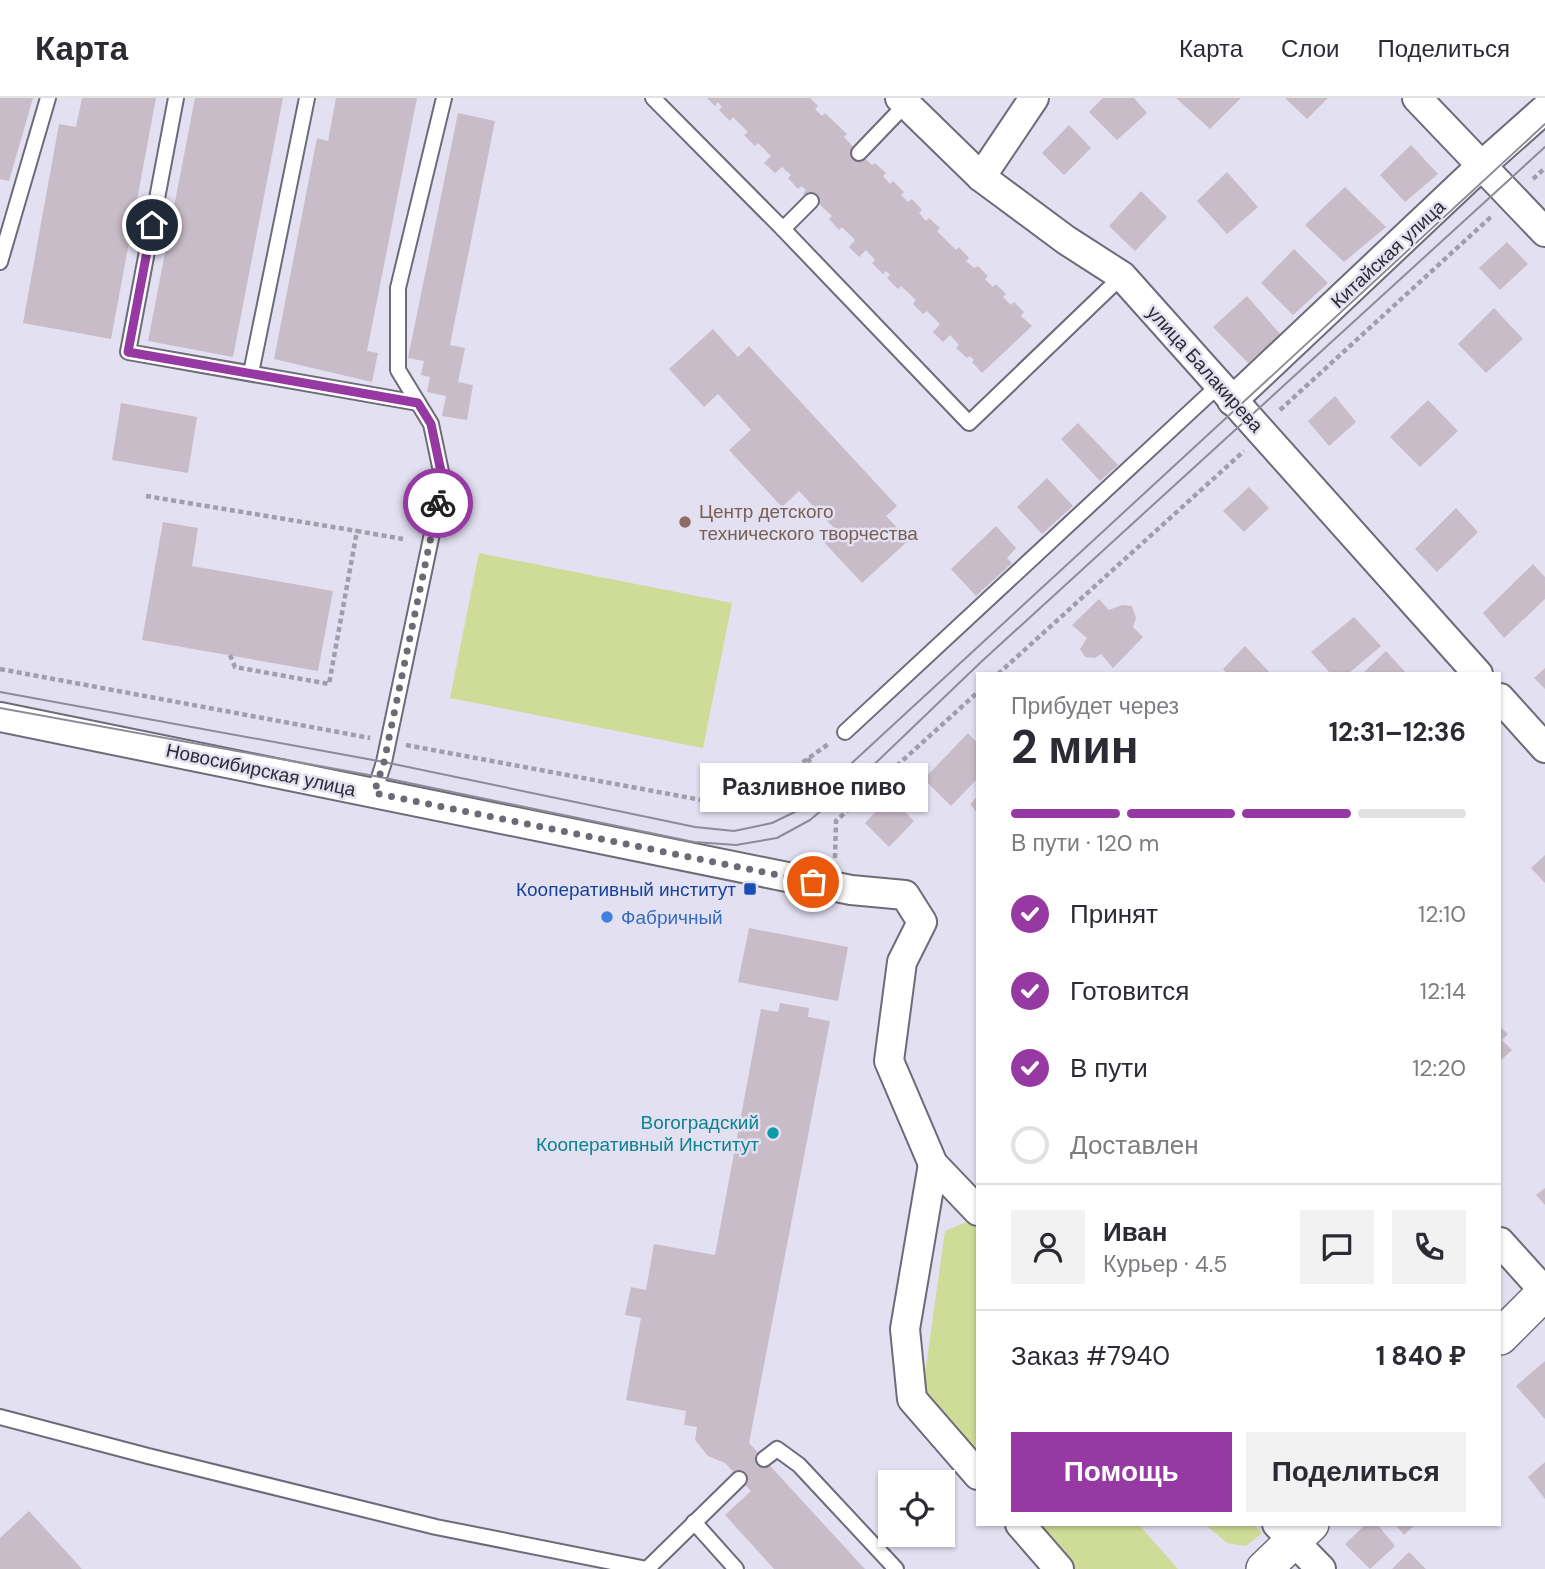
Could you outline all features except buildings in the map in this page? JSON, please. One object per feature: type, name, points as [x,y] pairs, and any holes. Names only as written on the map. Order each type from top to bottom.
[{"type":"street","points":[[981,177],[1034,98]]},
{"type":"street","points":[[1417,98],[1545,232]]},
{"type":"street","name":"улица Балакирева","points":[[903,101],[981,177],[1066,240],[1122,276],[1476,672]]},
{"type":"street","name":"Китайская улица","points":[[1226,393],[1545,109]]},
{"type":"street","points":[[1501,699],[1545,748]]},
{"type":"street","name":"Новосибирская улица","points":[[0,717],[843,888],[905,895],[922,922],[902,962],[889,1061],[933,1164]]},
{"type":"street","points":[[933,1164],[976,1209]]},
{"type":"street","points":[[933,1164],[905,1329],[912,1399],[976,1473]]},
{"type":"street","points":[[1501,1243],[1545,1292],[1501,1336]]},
{"type":"street","points":[[1022,1526],[1059,1569]]},
{"type":"street","points":[[1265,1569],[1294,1530],[1321,1569]]},
{"type":"lane","points":[[0,262],[48,98]]},
{"type":"lane","points":[[176,98],[128,352],[418,403]]},
{"type":"lane","points":[[251,373],[307,98]]},
{"type":"lane","points":[[374,793],[443,481],[431,424],[398,370],[398,288],[444,98]]},
{"type":"lane","points":[[653,98],[969,423],[1122,276]]},
{"type":"lane","points":[[859,153],[903,101]]},
{"type":"lane","points":[[783,229],[811,201]]},
{"type":"lane","points":[[845,732],[1226,393]]},
{"type":"lane","points":[[0,1417],[436,1527],[647,1569],[739,1479]]},
{"type":"lane","points":[[764,1459],[777,1449],[799,1465],[896,1569]]},
{"type":"lane","points":[[694,1522],[736,1569]]},
{"type":"path","points":[[1000,672],[1545,168]]},
{"type":"path","points":[[146,496],[403,539]]},
{"type":"path","points":[[230,655],[235,667],[329,684],[357,531]]},
{"type":"path","points":[[0,669],[739,807],[845,732]]},
{"type":"path","points":[[843,888],[836,821],[976,694]]},
{"type":"path","points":[[808,758],[821,786]]},
{"type":"green space","points":[[479,553],[732,603],[703,748],[450,698]]},
{"type":"green space","points":[[971,1220],[976,1226],[976,1464],[921,1402],[945,1231]]},
{"type":"green space","points":[[1033,1526],[1140,1526],[1178,1569],[1071,1569]]},
{"type":"green space","points":[[1207,1526],[1255,1526],[1262,1533],[1246,1546],[1227,1543]]},
{"type":"tram line","points":[[0,692],[384,762],[695,827],[734,831],[772,823],[803,808],[1545,124]]},
{"type":"tram line","points":[[0,708],[380,777],[694,842],[736,845],[777,838],[810,820],[861,777],[981,662],[1545,147]]},
{"type":"way so far","points":[[438,503],[384,762],[374,793],[813,882]]},
{"type":"place","name":"Центр детского технического творчества","points":[[685,522]]},
{"type":"place","name":"Разливное пиво","points":[[813,882]]},
{"type":"place","name":"Кооперативный институт","points":[[750,889]]},
{"type":"place","name":"Фабричный","points":[[607,917]]},
{"type":"place","name":"Вогоградский Кооперативный Институт","points":[[773,1133]]},
{"type":"route","points":[[152,225],[128,352],[418,403],[431,424],[443,481],[438,503]]}]
